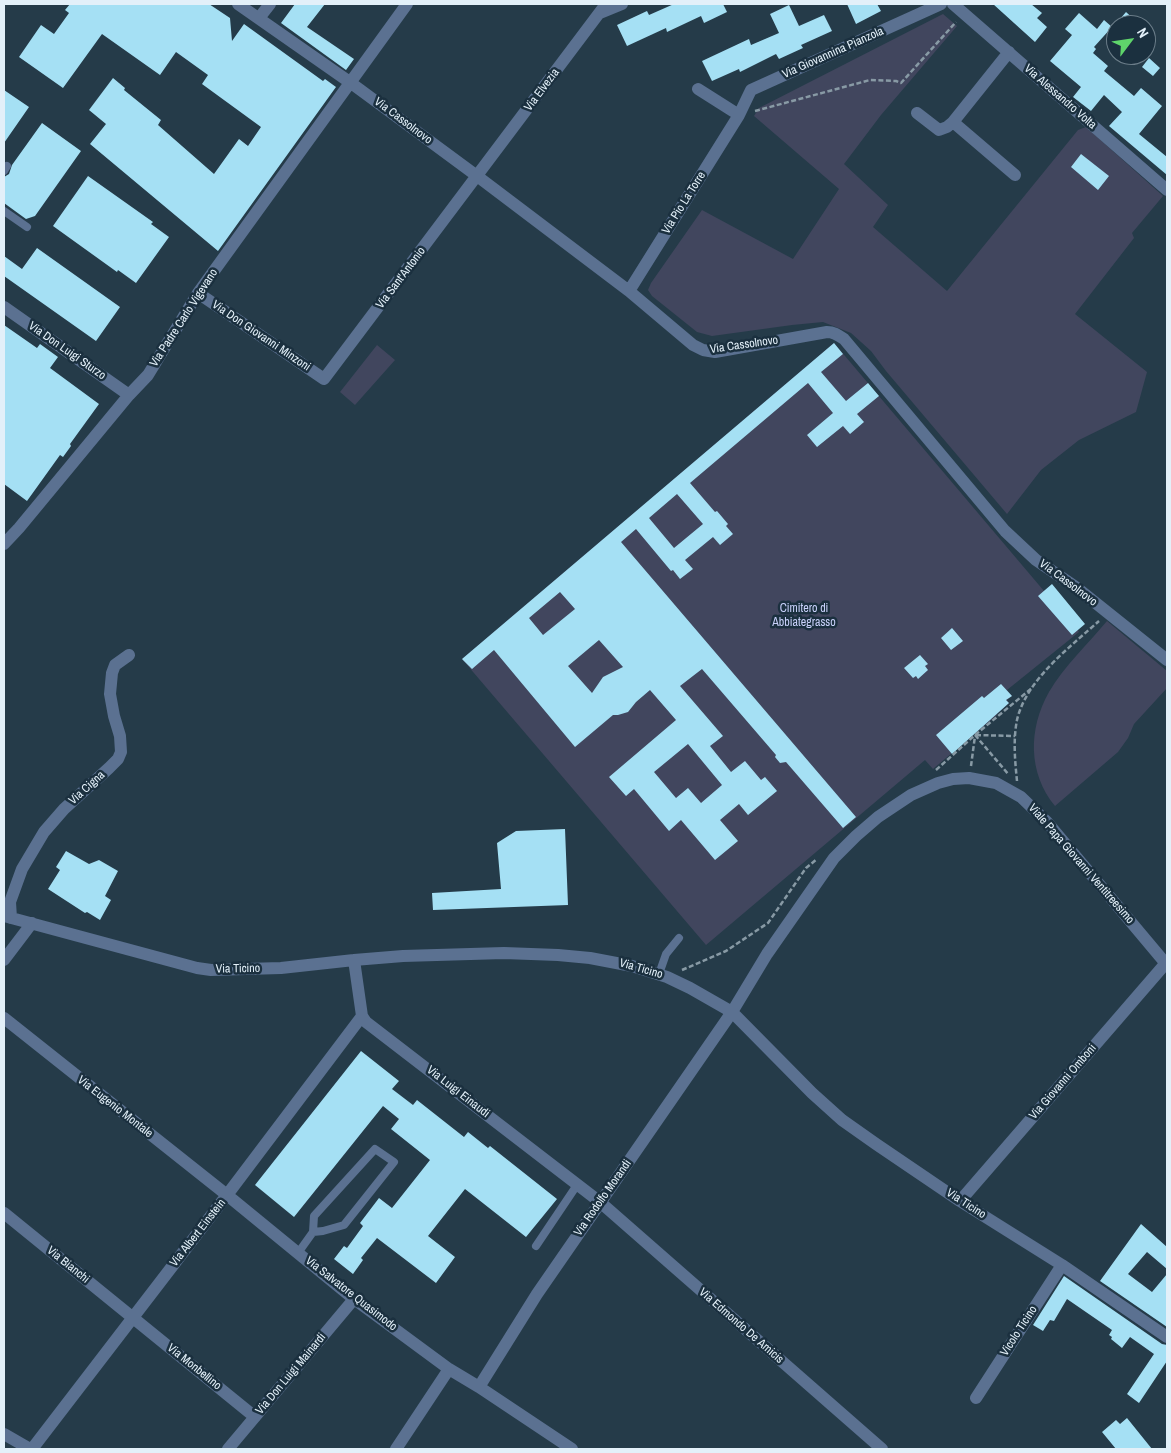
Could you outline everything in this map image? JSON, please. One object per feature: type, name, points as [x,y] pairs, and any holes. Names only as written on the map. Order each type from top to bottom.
[{"type":"street","name":"Via Cassolnovo","points":[[238,4],[351,82],[477,176],[629,291],[693,345],[703,350],[715,352],[834,332],[1005,531],[1031,555],[1108,613],[1133,627],[1167,660]]},
{"type":"street","points":[[259,18],[270,4]]},
{"type":"street","name":"Via Padre Carlo Vigevano","points":[[4,544],[148,375],[198,293],[407,4]]},
{"type":"street","name":"Via Elvezia","points":[[477,176],[606,4]]},
{"type":"street","points":[[598,14],[622,4]]},
{"type":"street","name":"Via Giovannina Pianzola","points":[[739,116],[751,90],[941,4]]},
{"type":"street","name":"Via Alessandro Volta","points":[[953,4],[1167,190]]},
{"type":"street","points":[[917,113],[939,130],[946,127],[953,122],[1009,52]]},
{"type":"street","points":[[698,89],[739,116]]},
{"type":"street","name":"Via Pio La Torre","points":[[629,291],[739,116]]},
{"type":"street","points":[[953,122],[1015,175]]},
{"type":"street","name":"Via Sant'Antonio","points":[[324,380],[477,176]]},
{"type":"street","name":"Via Don Giovanni Minzoni","points":[[198,293],[324,380]]},
{"type":"street","name":"Via Don Luigi Sturzo","points":[[4,307],[129,395]]},
{"type":"street","name":"Via Cigna","points":[[7,917],[10,902],[22,869],[44,832],[64,809],[118,759],[121,752],[120,736],[110,694],[112,673],[115,665],[129,656]]},
{"type":"street","name":"Viale Papa Giovanni Ventitreesimo","points":[[732,1012],[767,954],[834,858],[878,817],[911,795],[938,783],[953,779],[969,778],[996,783],[1021,797],[1047,822],[1166,964]]},
{"type":"street","name":"Via Ticino","points":[[7,917],[198,968],[212,970],[281,968],[402,956],[483,954],[558,955],[612,961],[659,974],[690,988],[732,1012],[812,1093],[842,1120],[960,1201],[1062,1265],[1167,1337]]},
{"type":"street","points":[[4,960],[32,923]]},
{"type":"street","points":[[354,960],[362,1016]]},
{"type":"street","name":"Via Giovanni Omboni","points":[[960,1201],[1166,964]]},
{"type":"street","name":"Via Rodolfo Morandi","points":[[479,1388],[537,1294],[732,1012]]},
{"type":"street","name":"Via Luigi Einaudi","points":[[362,1016],[366,1022],[600,1202]]},
{"type":"street","name":"Via Albert Einstein","points":[[31,1449],[227,1196],[362,1016]]},
{"type":"street","name":"Via Eugenio Montale","points":[[4,1018],[227,1196]]},
{"type":"street","name":"Via Salvatore Quasimodo","points":[[227,1196],[354,1299],[449,1370],[572,1449]]},
{"type":"street","name":"Via Edmondo De Amicis","points":[[600,1202],[882,1449]]},
{"type":"street","name":"Via Bianchi","points":[[4,1213],[133,1317]]},
{"type":"street","name":"Vicolo Ticino","points":[[976,1398],[1062,1265]]},
{"type":"street","name":"Via Don Luigi Mainardi","points":[[228,1449],[354,1299]]},
{"type":"street","name":"Via Monbellino","points":[[133,1317],[255,1417]]},
{"type":"street","points":[[396,1449],[449,1370]]},
{"type":"street","points":[[4,1435],[31,1449]]},
{"type":"lane","points":[[4,211],[27,227]]},
{"type":"lane","points":[[659,974],[666,954],[679,938]]},
{"type":"lane","points":[[298,1253],[313,1232],[314,1216],[375,1149],[394,1162],[344,1225],[313,1232]]},
{"type":"lane","points":[[536,1246],[577,1185]]},
{"type":"path","points":[[739,116],[870,80],[901,82],[964,13]]},
{"type":"path","points":[[969,778],[975,735],[1032,688],[1056,660],[1108,613]]},
{"type":"path","points":[[975,735],[1017,784],[1014,757],[1017,719],[1032,688]]},
{"type":"path","points":[[975,735],[1015,736]]},
{"type":"green space","points":[[943,14],[957,26],[881,115],[844,164],[888,205],[873,227],[947,291],[1078,130],[1086,127],[1163,196],[1132,233],[1134,238],[1075,314],[1147,372],[1136,412],[1079,440],[1041,470],[1007,514],[871,351],[851,333],[823,322],[712,336],[697,332],[652,296],[648,290],[702,210],[793,259],[839,189],[754,116],[759,108]]},
{"type":"green space","name":"Cimitero di Abbiategrasso","points":[[834,343],[1044,591],[1051,585],[1079,632],[1007,690],[1012,696],[1007,700],[1009,703],[933,769],[925,760],[706,945],[462,659]]},
{"type":"green space","points":[[377,345],[395,360],[355,405],[340,392]]},
{"type":"green space","points":[[1107,621],[1167,671],[1167,688],[1134,724],[1128,738],[1118,752],[1055,806],[1046,793],[1036,765],[1034,751],[1037,721],[1042,706],[1055,682]]},
{"type":"building","points":[[70,4],[209,4],[230,18],[232,41],[244,24],[323,81],[325,79],[336,87],[218,251],[90,144],[106,124],[89,110],[113,78],[125,88],[124,90],[161,120],[158,125],[214,174],[239,139],[248,146],[261,127],[202,84],[208,75],[176,52],[160,75],[102,34],[63,88],[19,57],[41,25],[54,34],[69,13],[65,10]]},
{"type":"building","points":[[295,4],[325,4],[307,27],[354,59],[346,70],[281,23]]},
{"type":"building","points":[[674,4],[723,4],[727,12],[704,23],[701,16],[667,32],[666,28],[627,46],[617,25],[647,11],[649,15]]},
{"type":"building","points":[[847,4],[877,4],[881,11],[856,24]]},
{"type":"building","points":[[993,4],[1031,4],[1042,13],[1037,18],[1047,27],[1035,42]]},
{"type":"building","points":[[789,5],[799,26],[824,15],[832,31],[801,45],[803,48],[779,59],[776,54],[740,72],[739,69],[712,81],[702,61],[749,39],[751,45],[779,33],[770,14]]},
{"type":"building","points":[[1079,13],[1097,29],[1104,20],[1106,22],[1106,34],[1094,47],[1096,49],[1093,53],[1108,66],[1104,71],[1134,96],[1141,88],[1162,106],[1139,134],[1167,157],[1167,175],[1109,126],[1122,112],[1104,95],[1091,111],[1073,97],[1081,87],[1050,61],[1072,35],[1065,29]]},
{"type":"building","points":[[1156,64],[1160,68],[1153,76],[1142,67],[1144,65]]},
{"type":"building","points":[[4,90],[29,107],[4,143]]},
{"type":"building","points":[[42,123],[81,151],[35,216],[26,219],[4,203],[4,177],[9,174],[12,165]]},
{"type":"building","points":[[1081,154],[1109,176],[1098,190],[1071,167]]},
{"type":"building","points":[[88,176],[153,222],[151,224],[169,237],[136,283],[118,270],[117,272],[53,226]]},
{"type":"building","points":[[37,248],[120,307],[96,341],[4,276],[4,256],[22,269]]},
{"type":"building","points":[[4,325],[37,348],[40,344],[58,357],[50,368],[99,404],[70,444],[71,446],[63,457],[60,455],[27,501],[4,484]]},
{"type":"building","points":[[834,343],[843,354],[821,372],[846,401],[868,383],[879,396],[857,414],[864,422],[850,434],[843,426],[817,447],[807,435],[833,413],[808,383],[690,483],[728,524],[726,526],[733,534],[720,545],[713,537],[685,560],[693,569],[680,579],[636,529],[621,542],[856,817],[843,828],[786,762],[780,763],[775,757],[776,755],[702,669],[680,686],[723,736],[710,746],[731,772],[745,761],[761,780],[765,777],[777,791],[748,815],[739,804],[720,820],[738,841],[715,860],[681,820],[669,831],[634,789],[626,796],[609,777],[676,720],[650,690],[628,712],[613,715],[575,747],[494,650],[472,669],[462,659]],"holes":[[[677,494],[703,524],[674,548],[649,518]],[[560,592],[575,609],[543,635],[529,618]],[[599,640],[623,667],[603,677],[592,693],[568,666]],[[688,744],[722,785],[701,803],[688,788],[676,798],[654,772]]]},
{"type":"building","points":[[1052,584],[1085,624],[1072,635],[1038,596]]},
{"type":"building","points":[[952,628],[963,641],[951,650],[941,638]]},
{"type":"building","points":[[920,655],[928,664],[925,666],[928,670],[918,679],[916,676],[913,678],[904,668]]},
{"type":"building","points":[[1001,684],[1012,696],[1006,700],[1009,703],[952,754],[936,735],[982,696],[984,698]]},
{"type":"building","points":[[565,829],[568,905],[433,910],[432,893],[501,889],[497,843],[516,831]]},
{"type":"building","points":[[66,851],[89,864],[99,860],[118,871],[105,896],[111,900],[100,920],[87,912],[85,913],[48,889],[60,870],[56,867]]},
{"type":"building","points":[[361,1051],[399,1081],[392,1089],[413,1105],[417,1100],[464,1137],[468,1132],[488,1148],[490,1146],[557,1199],[526,1237],[465,1189],[428,1236],[455,1257],[436,1283],[377,1238],[361,1258],[363,1260],[353,1274],[334,1259],[344,1246],[347,1248],[363,1226],[360,1223],[379,1198],[392,1208],[430,1160],[391,1129],[399,1119],[383,1106],[294,1217],[255,1185]]},
{"type":"building","points":[[1141,1224],[1167,1247],[1167,1269],[1147,1252],[1128,1274],[1152,1292],[1167,1274],[1167,1327],[1100,1281]]},
{"type":"building","points":[[1064,1276],[1162,1344],[1167,1345],[1167,1361],[1139,1403],[1127,1394],[1154,1354],[1130,1337],[1122,1348],[1111,1339],[1112,1337],[1109,1335],[1112,1330],[1067,1299],[1054,1321],[1050,1320],[1043,1331],[1033,1325]]},
{"type":"building","points":[[1127,1418],[1152,1449],[1116,1449],[1102,1432],[1116,1420],[1120,1424]]}]
